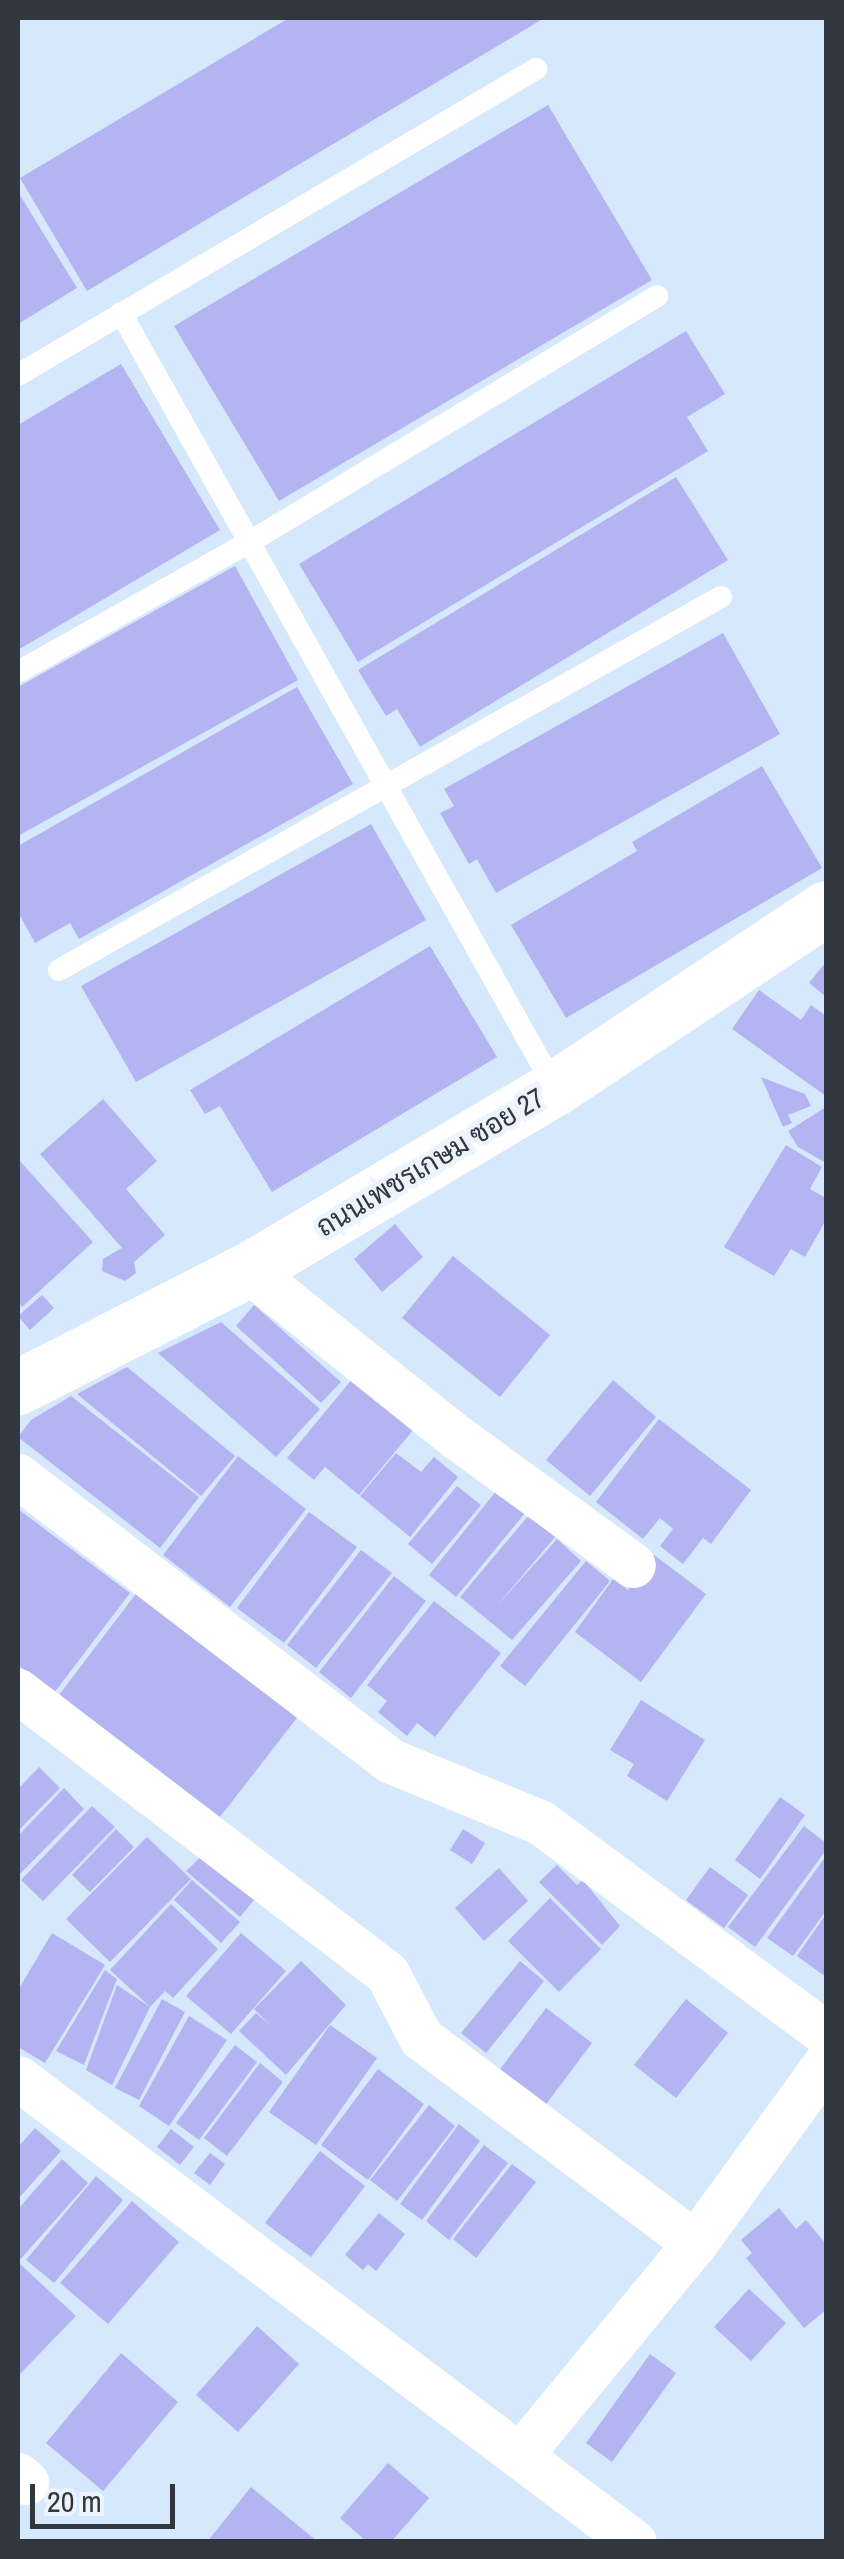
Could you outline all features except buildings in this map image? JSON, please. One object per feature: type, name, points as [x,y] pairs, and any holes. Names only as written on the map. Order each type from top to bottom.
[{"type":"street","name":"ถนนเพชรเกษม ซอย 27","points":[[23,1375],[248,1270],[555,1088],[826,908]]},
{"type":"street","points":[[248,1270],[458,1438],[633,1565]]},
{"type":"street","points":[[18,1476],[391,1761],[540,1822],[826,2034]]},
{"type":"street","points":[[18,1691],[387,1973],[421,2038],[695,2243]]},
{"type":"street","points":[[520,2454],[695,2243],[826,2062]]},
{"type":"street","points":[[18,2078],[634,2542]]},
{"type":"lane","points":[[18,375],[536,69]]},
{"type":"lane","points":[[18,672],[253,540],[656,296]]},
{"type":"lane","points":[[121,313],[253,540],[555,1088]]},
{"type":"lane","points":[[59,970],[390,788],[721,597]]}]
